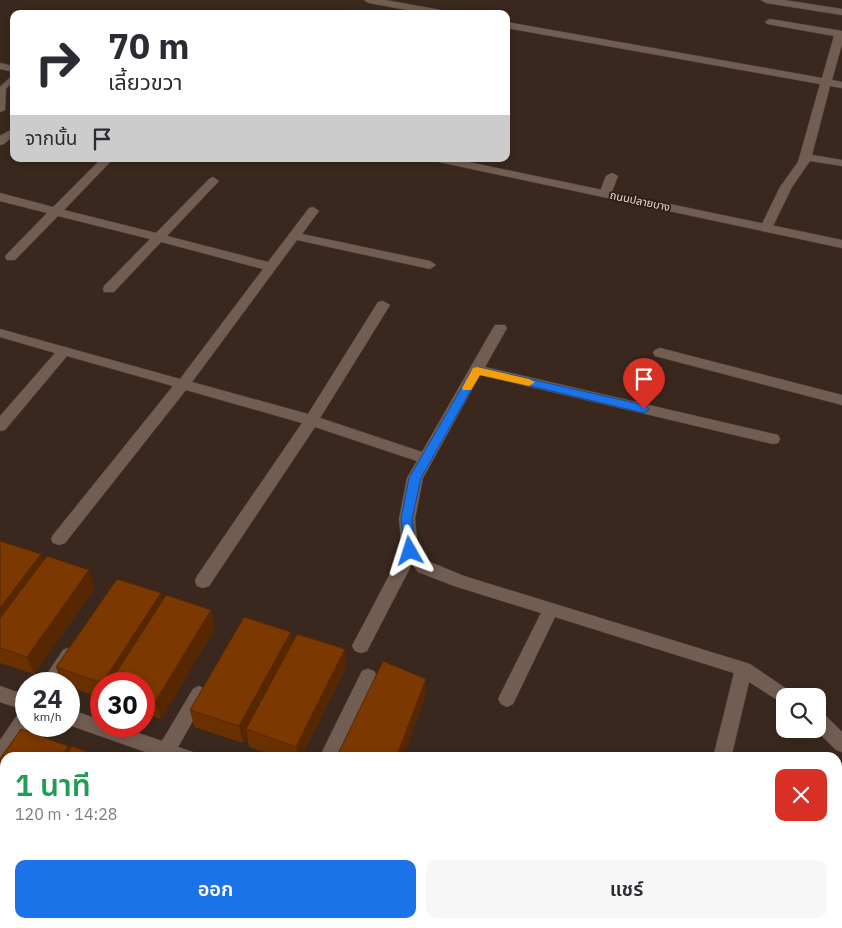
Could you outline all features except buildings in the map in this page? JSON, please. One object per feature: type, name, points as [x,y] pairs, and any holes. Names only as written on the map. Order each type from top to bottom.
[{"type":"street","points":[[369,0],[424,10]]},
{"type":"street","points":[[766,0],[842,12]]},
{"type":"street","points":[[766,228],[786,187],[806,157],[841,34],[770,22]]},
{"type":"street","points":[[510,26],[842,85]]},
{"type":"street","points":[[0,142],[9,134]]},
{"type":"street","points":[[806,157],[842,163]]},
{"type":"street","points":[[11,257],[104,162]]},
{"type":"street","name":"ถนนปลายบาง","points":[[453,162],[842,244]]},
{"type":"street","points":[[605,194],[612,176]]},
{"type":"street","points":[[109,289],[213,181]]},
{"type":"street","points":[[0,197],[272,267]]},
{"type":"street","points":[[59,539],[183,384],[313,211]]},
{"type":"street","points":[[295,236],[430,265]]},
{"type":"street","points":[[203,581],[311,421],[382,305]]},
{"type":"street","points":[[500,328],[415,478],[406,519],[410,551],[424,567],[460,581],[744,670],[776,691]]},
{"type":"street","points":[[0,333],[311,421],[427,459]]},
{"type":"street","points":[[0,426],[64,351]]},
{"type":"street","points":[[660,353],[842,400]]},
{"type":"street","points":[[477,370],[774,439]]},
{"type":"street","points":[[361,646],[410,551]]},
{"type":"street","points":[[507,699],[551,609]]},
{"type":"street","points":[[58,672],[78,643]]},
{"type":"street","points":[[724,752],[744,670]]},
{"type":"street","points":[[165,752],[210,676]]},
{"type":"street","points":[[331,752],[368,676]]},
{"type":"street","points":[[0,694],[15,699]]},
{"type":"street","points":[[80,721],[159,752]]},
{"type":"street","points":[[826,728],[842,744]]},
{"type":"street","points":[[2,752],[15,733]]},
{"type":"lane","points":[[1,110],[2,89],[10,80]]},
{"type":"slow traffic","points":[[467,388],[477,370],[529,382]]},
{"type":"route","points":[[410,551],[406,519],[415,478],[477,370],[644,409]]}]
